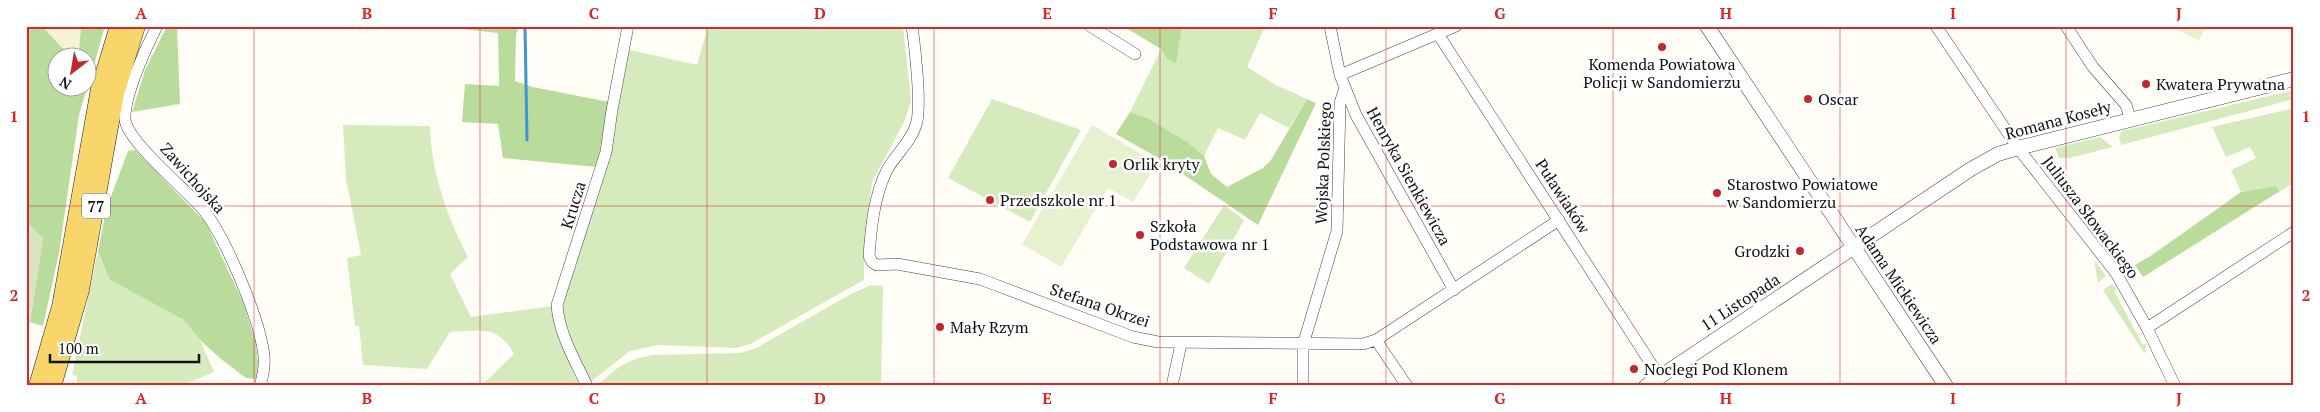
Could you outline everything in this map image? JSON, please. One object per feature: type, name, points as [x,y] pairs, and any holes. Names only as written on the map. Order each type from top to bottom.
[{"type":"main road","name":"77","points":[[38,386],[61,307],[100,89],[119,26]]},
{"type":"main road","name":"77","points":[[52,386],[80,290],[115,93],[136,26]]},
{"type":"street","name":"Zawichojska","points":[[157,26],[136,77],[126,112],[126,124],[138,142],[201,208],[221,236],[260,335],[264,358],[260,386]]},
{"type":"street","name":"Krucza","points":[[587,386],[567,345],[561,328],[557,305],[606,152],[628,26]]},
{"type":"street","name":"Stefana Okrzei","points":[[912,26],[918,116],[913,132],[896,155],[881,186],[873,218],[869,256],[872,262],[877,265],[897,264],[980,279],[1133,337],[1180,344],[1363,344],[1376,340]]},
{"type":"street","points":[[1090,26],[1136,54]]},
{"type":"street","name":"Henryka Sienkiewicza","points":[[1330,26],[1340,75],[1356,115],[1454,290]]},
{"type":"street","points":[[1340,75],[1456,26]]},
{"type":"street","name":"Adama Mickiewicza","points":[[1707,26],[1946,386]]},
{"type":"street","name":"Juliusza Słowackiego","points":[[1936,26],[2018,148],[2116,273],[2147,328],[2175,386]]},
{"type":"street","points":[[2066,26],[2092,67],[2126,105],[2130,118]]},
{"type":"street","name":"Puławiaków","points":[[1438,34],[1659,376]]},
{"type":"street","name":"Romana Koseły","points":[[1854,247],[1971,168],[1998,154],[2130,118],[2294,79]]},
{"type":"street","name":"Wojska Polskiego","points":[[1303,386],[1303,344],[1337,231],[1340,103],[1346,88]]},
{"type":"street","points":[[1407,386],[1376,340],[1559,220]]},
{"type":"street","points":[[2147,328],[2293,233]]},
{"type":"street","name":"11 Listopada","points":[[1646,386],[1854,247]]},
{"type":"street","points":[[1172,386],[1180,344]]},
{"type":"shaded area","points":[[41,26],[81,26],[79,48],[61,47]]},
{"type":"green space","points":[[26,26],[44,28],[63,48],[48,48],[48,98],[84,98],[79,115],[59,253],[43,326],[30,322],[43,239],[26,221]]},
{"type":"green space","points":[[81,26],[105,26],[98,51],[98,48],[79,48]]},
{"type":"green space","points":[[167,26],[177,26],[180,104],[132,112],[145,70]]},
{"type":"green space","points":[[434,26],[519,26],[516,35],[515,81],[533,87],[609,102],[597,167],[503,158],[498,124],[462,122],[465,84],[499,86],[498,33]]},
{"type":"green space","points":[[708,26],[903,26],[911,100],[905,120],[872,182],[864,250],[864,280],[750,344],[737,348],[658,345],[630,351],[589,383],[567,331],[560,302],[570,278],[626,49],[697,65]]},
{"type":"green space","points":[[1123,26],[1182,26],[1176,63],[1167,59],[1161,49]]},
{"type":"green space","points":[[1182,26],[1265,26],[1247,67],[1276,85],[1307,99],[1289,128],[1260,113],[1245,140],[1218,128],[1204,156],[1150,120],[1130,112],[1161,49],[1167,59],[1180,37]]},
{"type":"green space","points":[[2180,26],[2206,26],[2199,41],[2178,30]]},
{"type":"green space","points":[[2294,90],[2294,99],[2121,145],[2119,137],[2122,131]]},
{"type":"green space","points":[[992,99],[1081,130],[1030,222],[948,178]]},
{"type":"green space","points":[[1307,99],[1316,103],[1258,225],[1162,160],[1116,134],[1130,112],[1149,119],[1187,142],[1204,156],[1211,174],[1227,187],[1263,168],[1271,160]]},
{"type":"green space","points":[[2294,108],[2294,183],[2280,191],[2275,186],[2241,192],[2231,170],[2256,158],[2250,147],[2226,157],[2212,127]]},
{"type":"green space","points":[[343,125],[430,126],[433,160],[437,177],[453,226],[468,257],[450,274],[471,317],[553,306],[584,386],[481,386],[514,354],[508,344],[501,338],[487,331],[450,332],[427,369],[363,365],[359,326],[355,326],[347,258],[361,255],[346,179]]},
{"type":"green space","points":[[1092,125],[1157,163],[1133,202],[1108,188],[1061,267],[1022,244]]},
{"type":"green space","points":[[2100,137],[2113,147],[2070,158],[2059,158],[2055,148]]},
{"type":"green space","points":[[135,150],[206,223],[243,302],[255,340],[258,364],[256,379],[246,378],[221,359],[200,340],[184,320],[110,280],[98,251],[106,210],[128,151]]},
{"type":"green space","points":[[2275,186],[2280,191],[2143,277],[2135,265],[2241,192]]},
{"type":"green space","points":[[1224,205],[1244,220],[1209,284],[1184,268]]},
{"type":"green space","points":[[26,221],[43,239],[26,346]]},
{"type":"green space","points":[[98,251],[110,280],[184,320],[200,340],[214,372],[188,383],[189,386],[77,386],[77,376],[72,375]]},
{"type":"green space","points":[[2094,260],[2106,276],[2098,283]]},
{"type":"green space","points":[[2112,284],[2117,289],[2114,291],[2143,345],[2146,343],[2145,354],[2103,290]]},
{"type":"green space","points":[[871,285],[883,286],[881,386],[596,386],[619,367],[643,357],[653,355],[741,353],[756,348],[853,293]]},
{"type":"waterway","points":[[525,26],[527,140]]},
{"type":"place","name":"Komenda Powiatowa Policji w Sandomierzu","points":[[1662,47]]},
{"type":"place","name":"Kwatera Prywatna","points":[[2146,84]]},
{"type":"place","name":"Oscar","points":[[1808,99]]},
{"type":"place","name":"Orlik kryty","points":[[1113,164]]},
{"type":"place","name":"Starostwo Powiatowe w Sandomierzu","points":[[1717,193]]},
{"type":"place","name":"Przedszkole nr 1","points":[[990,200]]},
{"type":"place","name":"Szkoła Podstawowa nr 1","points":[[1140,235]]},
{"type":"place","name":"Grodzki","points":[[1800,251]]},
{"type":"place","name":"Mały Rzym","points":[[940,327]]},
{"type":"place","name":"Noclegi Pod Klonem","points":[[1634,369]]}]
